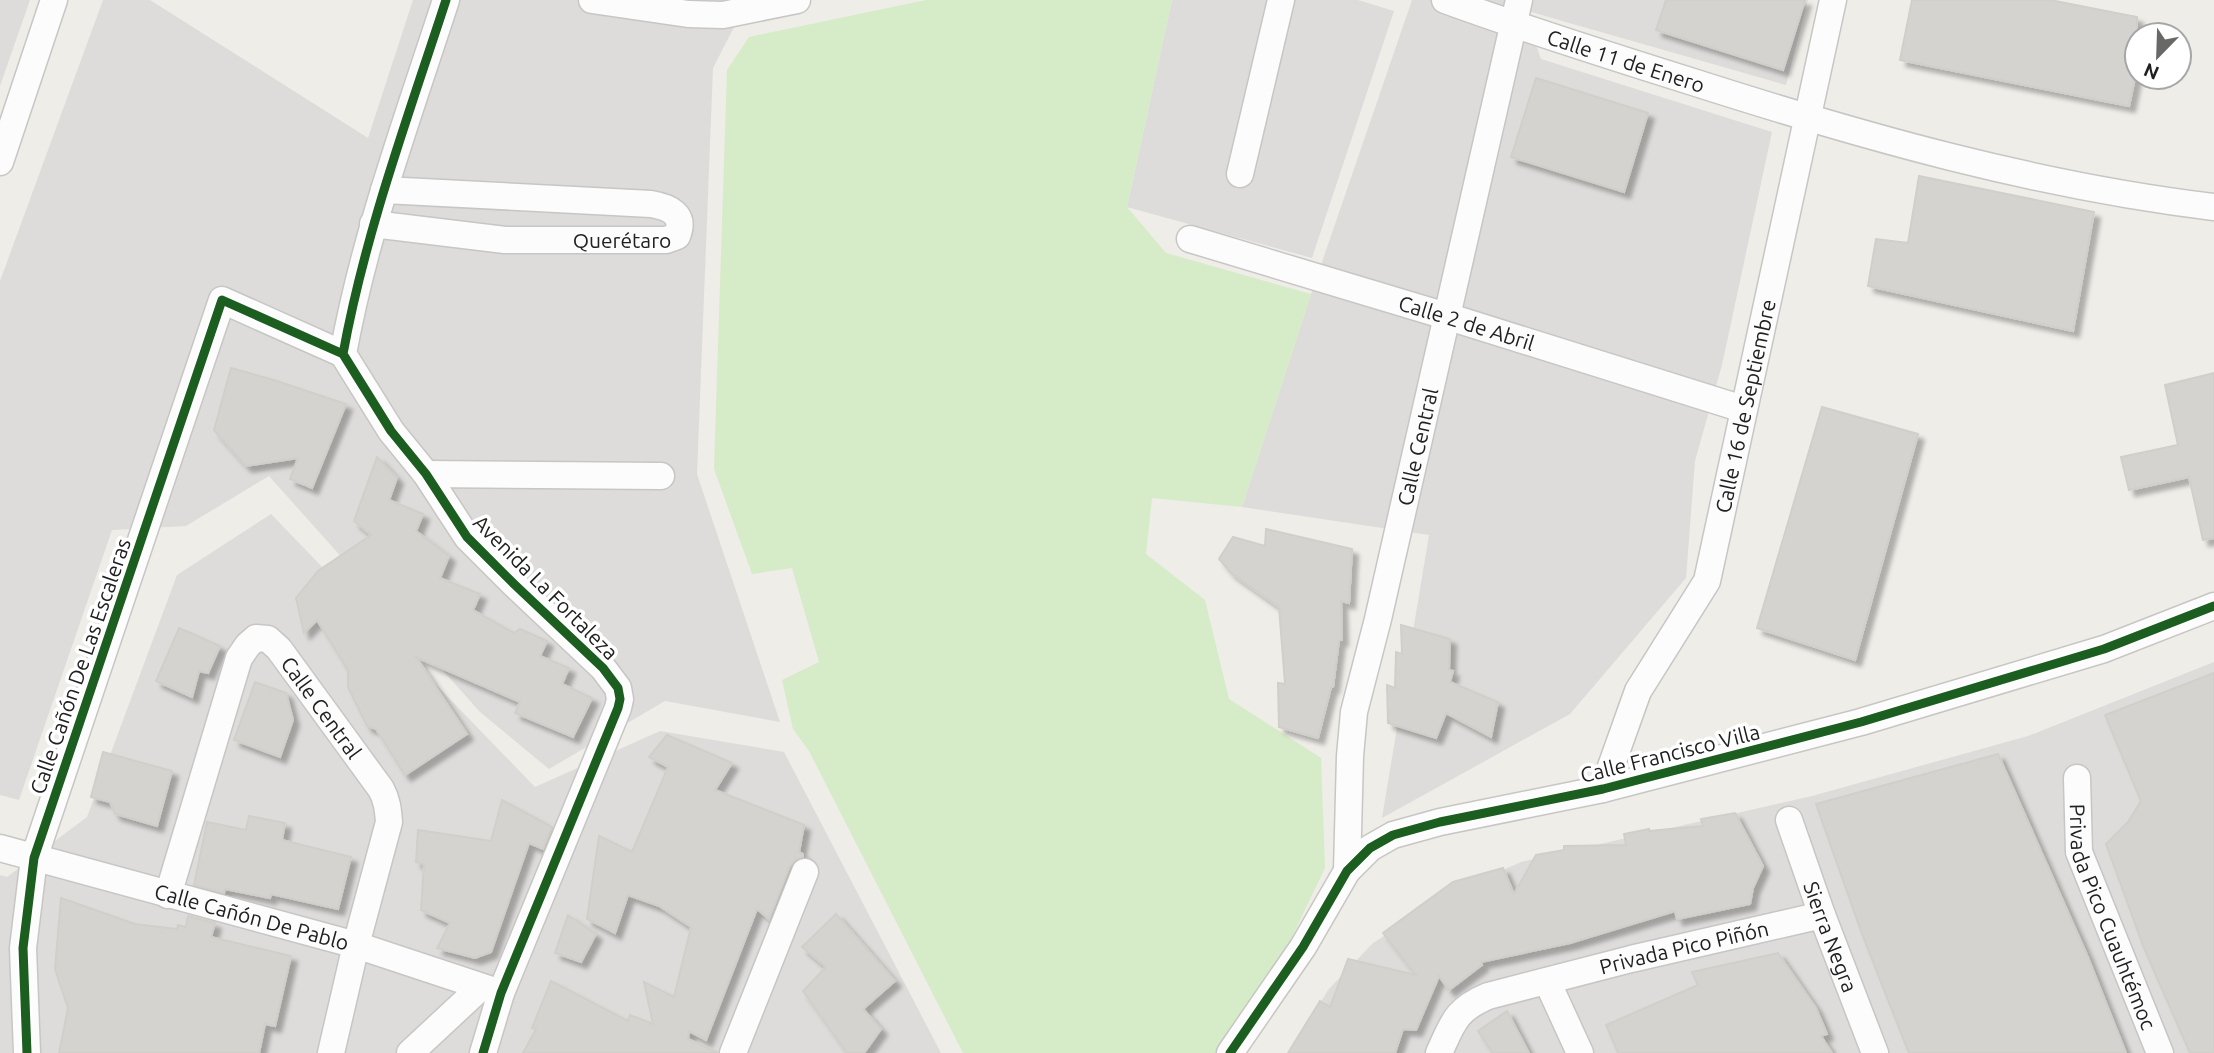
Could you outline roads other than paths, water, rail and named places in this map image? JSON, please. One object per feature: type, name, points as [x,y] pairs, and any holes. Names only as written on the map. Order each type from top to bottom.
[{"type":"street","points":[[0,162],[6,122],[54,0]]},
{"type":"street","points":[[343,354],[353,301],[373,224],[446,0]]},
{"type":"street","points":[[592,0],[688,14],[723,16],[797,0]]},
{"type":"street","points":[[1240,174],[1281,0]]},
{"type":"street","name":"Calle 11 de Enero","points":[[1445,0],[1517,13],[1807,118],[1998,167],[2155,200],[2214,207]]},
{"type":"street","name":"Calle 16 de Septiembre","points":[[1603,789],[1638,691],[1707,581],[1833,0]]},
{"type":"street","name":"Calle Central","points":[[1348,871],[1350,756],[1354,712],[1378,619],[1517,13]]},
{"type":"street","name":"Querétaro","points":[[373,224],[505,240],[666,240],[677,236],[680,230],[680,222],[675,212],[667,207],[651,204],[384,190]]},
{"type":"street","name":"Calle 2 de Abril","points":[[1190,239],[1743,410]]},
{"type":"street","name":"Calle Cañón De Las Escaleras","points":[[27,1053],[23,948],[34,858],[222,300],[343,354]]},
{"type":"street","name":"Avenida La Fortaleza","points":[[343,354],[391,431],[426,474],[467,537],[603,668],[618,688],[618,708],[491,990],[483,1053]]},
{"type":"street","points":[[426,474],[662,475]]},
{"type":"street","name":"Calle Francisco Villa","points":[[1230,1053],[1303,947],[1348,871],[1370,848],[1394,835],[1440,822],[1603,789],[1861,722],[2104,649],[2214,606]]},
{"type":"street","name":"Calle Central","points":[[167,895],[239,658],[247,645],[256,638],[268,639],[279,649],[386,798],[389,821],[331,1053]]},
{"type":"street","name":"Privada Pico Cuauhtémoc","points":[[2077,778],[2079,852],[2160,1053]]},
{"type":"street","name":"Sierra Negra","points":[[1788,820],[1875,1053]]},
{"type":"street","name":"Calle Cañón De Pablo","points":[[0,848],[356,945],[491,990]]},
{"type":"street","points":[[733,1053],[805,872]]},
{"type":"street","name":"Privada Pico Piñón","points":[[1439,1053],[1455,1019],[1470,1004],[1488,996],[1677,948],[1822,915]]},
{"type":"street","points":[[1547,981],[1580,1053]]},
{"type":"street","points":[[410,1053],[491,990]]}]
